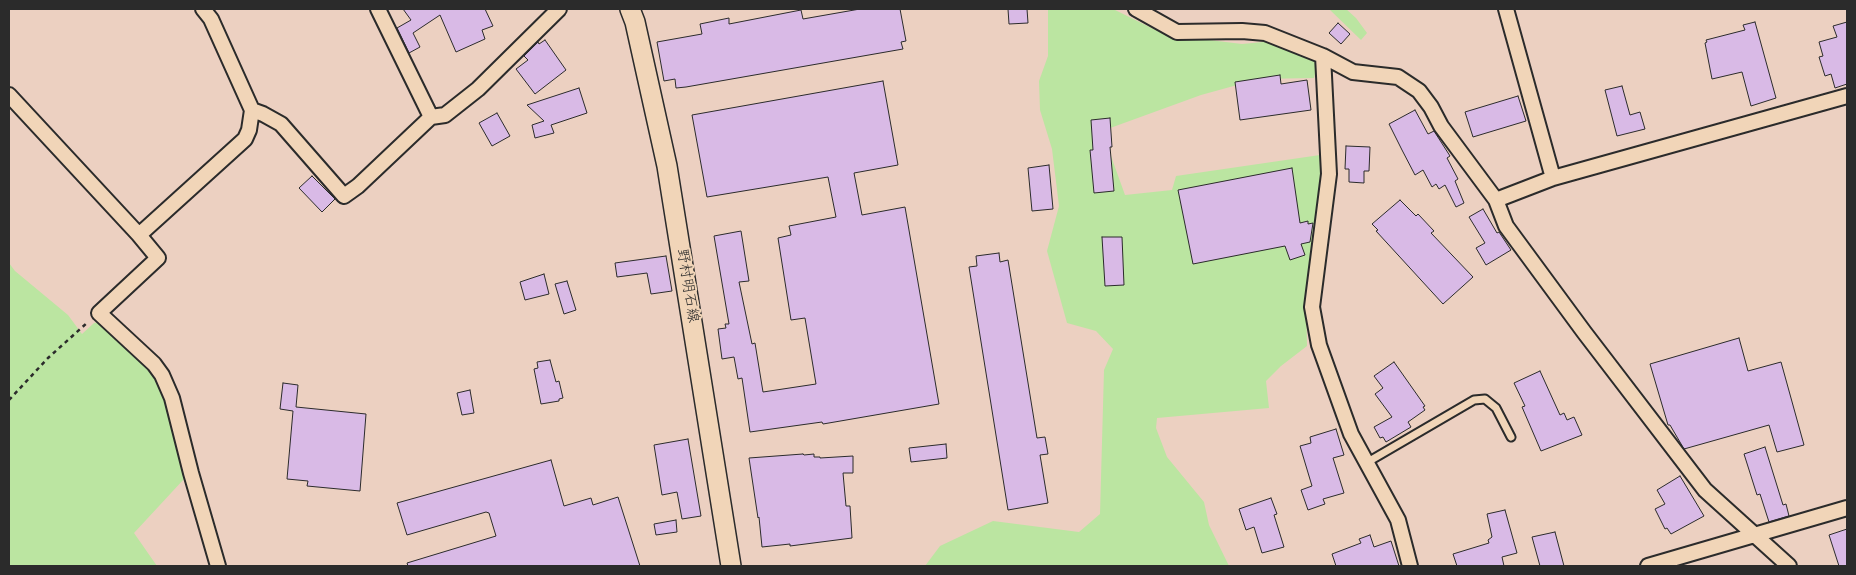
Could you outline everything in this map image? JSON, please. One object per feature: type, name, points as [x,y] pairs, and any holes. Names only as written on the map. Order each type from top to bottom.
[{"type":"main road","name":"野村明石線","points":[[630,9],[635,22],[667,166],[731,566]]},
{"type":"street","points":[[139,235],[245,139],[249,130],[252,110],[211,19],[203,9]]},
{"type":"street","points":[[378,9],[431,117]]},
{"type":"street","points":[[252,110],[281,124],[344,196],[358,186],[431,117],[445,115],[478,89],[559,9]]},
{"type":"street","points":[[1136,9],[1177,32],[1242,31],[1265,33],[1323,56],[1353,72],[1398,77],[1419,91],[1431,107],[1441,126],[1496,200],[1506,226],[1584,332],[1705,490],[1789,566]]},
{"type":"street","points":[[1506,9],[1553,178]]},
{"type":"street","points":[[1323,56],[1329,174],[1312,307],[1319,345],[1351,434],[1398,520],[1410,566]]},
{"type":"street","points":[[9,95],[158,258],[98,313],[154,364],[162,376],[172,398],[218,566]]},
{"type":"street","points":[[1496,200],[1553,178],[1847,96]]},
{"type":"street","points":[[1648,566],[1847,508]]},
{"type":"lane","points":[[1366,464],[1474,400],[1485,399],[1496,408],[1511,437]]},
{"type":"path","points":[[9,400],[48,358],[79,328],[98,313]]},
{"type":"green space","points":[[1048,9],[1113,9],[1176,40],[1193,38],[1242,44],[1274,41],[1319,58],[1314,78],[1259,79],[1201,95],[1102,131],[1125,195],[1172,190],[1176,176],[1320,155],[1324,172],[1306,294],[1307,346],[1281,366],[1266,381],[1269,408],[1157,418],[1156,428],[1167,457],[1204,502],[1209,525],[1229,566],[925,566],[940,546],[993,521],[1079,532],[1100,514],[1104,370],[1113,349],[1096,331],[1067,323],[1047,251],[1059,206],[1052,149],[1040,110],[1039,81],[1048,56]]},
{"type":"green space","points":[[1329,9],[1346,9],[1356,18],[1367,33],[1361,40]]},
{"type":"green space","points":[[9,263],[15,271],[68,315],[82,334],[94,323],[102,321],[159,379],[184,479],[134,533],[157,566],[9,566]]},
{"type":"building","points":[[403,9],[485,9],[493,26],[482,30],[485,39],[456,52],[440,15],[413,33],[420,47],[409,53],[397,28],[411,20]]},
{"type":"building","points":[[860,9],[900,9],[906,41],[901,42],[903,49],[686,87],[676,88],[675,79],[664,81],[657,42],[702,34],[700,24],[729,18],[729,24],[801,10],[803,19]]},
{"type":"building","points":[[1008,9],[1027,9],[1028,23],[1009,24]]},
{"type":"building","points":[[1755,22],[1776,98],[1751,106],[1742,72],[1712,79],[1705,43],[1707,42],[1706,40],[1745,30],[1743,25]]},
{"type":"building","points":[[1847,22],[1847,84],[1835,88],[1831,74],[1825,76],[1819,57],[1823,56],[1819,42],[1837,37],[1833,26]]},
{"type":"building","points":[[1338,23],[1350,34],[1341,44],[1329,33]]},
{"type":"building","points":[[545,40],[566,70],[535,94],[516,69],[528,60],[524,56],[538,42],[539,44]]},
{"type":"building","points":[[1280,75],[1281,84],[1307,80],[1311,110],[1240,120],[1235,82]]},
{"type":"building","points":[[883,81],[898,165],[854,173],[862,215],[905,207],[939,404],[823,424],[822,422],[750,432],[742,378],[738,379],[734,357],[722,359],[718,329],[726,328],[725,324],[729,324],[714,236],[741,231],[749,281],[739,282],[752,344],[755,343],[763,392],[816,384],[805,318],[791,320],[778,238],[791,235],[789,226],[836,217],[828,177],[707,197],[692,115]]},
{"type":"building","points":[[1622,86],[1630,115],[1640,112],[1645,129],[1617,136],[1605,90]]},
{"type":"building","points":[[579,88],[587,113],[551,125],[554,133],[535,138],[532,125],[544,121],[527,105]]},
{"type":"building","points":[[1518,96],[1526,121],[1473,137],[1465,112]]},
{"type":"building","points":[[1415,110],[1428,134],[1434,131],[1450,156],[1447,158],[1458,179],[1455,181],[1464,203],[1456,207],[1445,185],[1439,189],[1436,184],[1432,187],[1423,170],[1415,175],[1389,124]]},
{"type":"building","points":[[497,113],[510,136],[492,146],[479,123]]},
{"type":"building","points":[[1110,118],[1112,147],[1110,147],[1114,191],[1094,193],[1090,150],[1093,150],[1091,120]]},
{"type":"building","points":[[1346,146],[1370,147],[1369,171],[1364,171],[1364,183],[1349,182],[1349,169],[1345,169]]},
{"type":"building","points":[[1049,165],[1053,209],[1032,211],[1028,168]]},
{"type":"building","points":[[1292,168],[1300,223],[1308,221],[1308,224],[1313,223],[1310,242],[1301,244],[1305,255],[1290,260],[1285,246],[1193,264],[1178,190]]},
{"type":"building","points":[[312,176],[335,199],[322,212],[299,188]]},
{"type":"building","points":[[1400,200],[1416,216],[1418,214],[1434,231],[1431,233],[1473,277],[1443,304],[1376,231],[1378,230],[1372,224]]},
{"type":"building","points":[[1483,209],[1497,233],[1499,232],[1511,250],[1486,265],[1476,248],[1485,243],[1469,217]]},
{"type":"building","points":[[1102,237],[1122,237],[1124,285],[1105,286]]},
{"type":"building","points":[[999,253],[1000,262],[1008,260],[1037,438],[1045,437],[1048,454],[1040,455],[1048,503],[1008,510],[969,267],[977,266],[976,256]]},
{"type":"building","points":[[666,256],[672,291],[651,294],[647,273],[617,277],[615,263]]},
{"type":"building","points":[[544,274],[549,294],[525,300],[520,282]]},
{"type":"building","points":[[567,281],[576,310],[564,314],[555,284]]},
{"type":"building","points":[[1739,338],[1748,371],[1781,362],[1804,445],[1777,452],[1769,425],[1684,449],[1670,425],[1668,425],[1650,364]]},
{"type":"building","points":[[550,360],[556,382],[559,381],[563,398],[559,399],[559,401],[541,404],[534,369],[538,368],[537,362]]},
{"type":"building","points":[[1394,362],[1425,406],[1423,407],[1425,410],[1408,422],[1411,427],[1386,442],[1383,437],[1380,438],[1374,427],[1392,417],[1375,394],[1383,388],[1374,376]]},
{"type":"building","points":[[1540,371],[1560,415],[1564,413],[1567,420],[1574,417],[1582,435],[1541,451],[1522,407],[1525,406],[1514,383]]},
{"type":"building","points":[[283,383],[298,385],[296,407],[366,414],[360,491],[307,486],[308,481],[287,479],[293,411],[280,409]]},
{"type":"building","points":[[470,390],[474,413],[462,415],[457,393]]},
{"type":"building","points":[[1336,429],[1344,455],[1333,458],[1344,493],[1323,499],[1325,504],[1308,510],[1301,490],[1312,486],[1300,446],[1311,443],[1310,437]]},
{"type":"building","points":[[688,439],[701,516],[682,519],[677,492],[662,495],[654,445]]},
{"type":"building","points":[[946,444],[947,458],[911,462],[909,448]]},
{"type":"building","points":[[1765,447],[1783,505],[1786,504],[1789,516],[1769,522],[1760,494],[1757,495],[1744,454]]},
{"type":"building","points":[[814,454],[814,457],[820,458],[853,456],[853,473],[843,473],[846,506],[850,506],[852,538],[790,546],[790,544],[762,547],[749,458]]},
{"type":"building","points":[[551,460],[564,506],[591,498],[593,505],[618,497],[640,566],[408,566],[407,563],[496,536],[489,513],[486,512],[407,535],[397,503]]},
{"type":"building","points":[[1680,476],[1704,516],[1671,534],[1667,528],[1665,529],[1655,509],[1665,504],[1657,490]]},
{"type":"building","points":[[1271,498],[1277,514],[1274,515],[1284,547],[1262,553],[1254,527],[1246,530],[1239,509]]},
{"type":"building","points":[[1505,510],[1517,553],[1502,557],[1504,566],[1457,566],[1453,554],[1489,543],[1488,540],[1492,537],[1487,514]]},
{"type":"building","points":[[676,520],[677,532],[656,535],[654,524]]},
{"type":"building","points":[[1847,529],[1847,566],[1839,566],[1829,535]]},
{"type":"building","points":[[1555,532],[1564,566],[1540,566],[1532,537]]},
{"type":"building","points":[[1370,535],[1374,547],[1391,541],[1399,566],[1336,566],[1332,554],[1361,543],[1359,539]]}]
